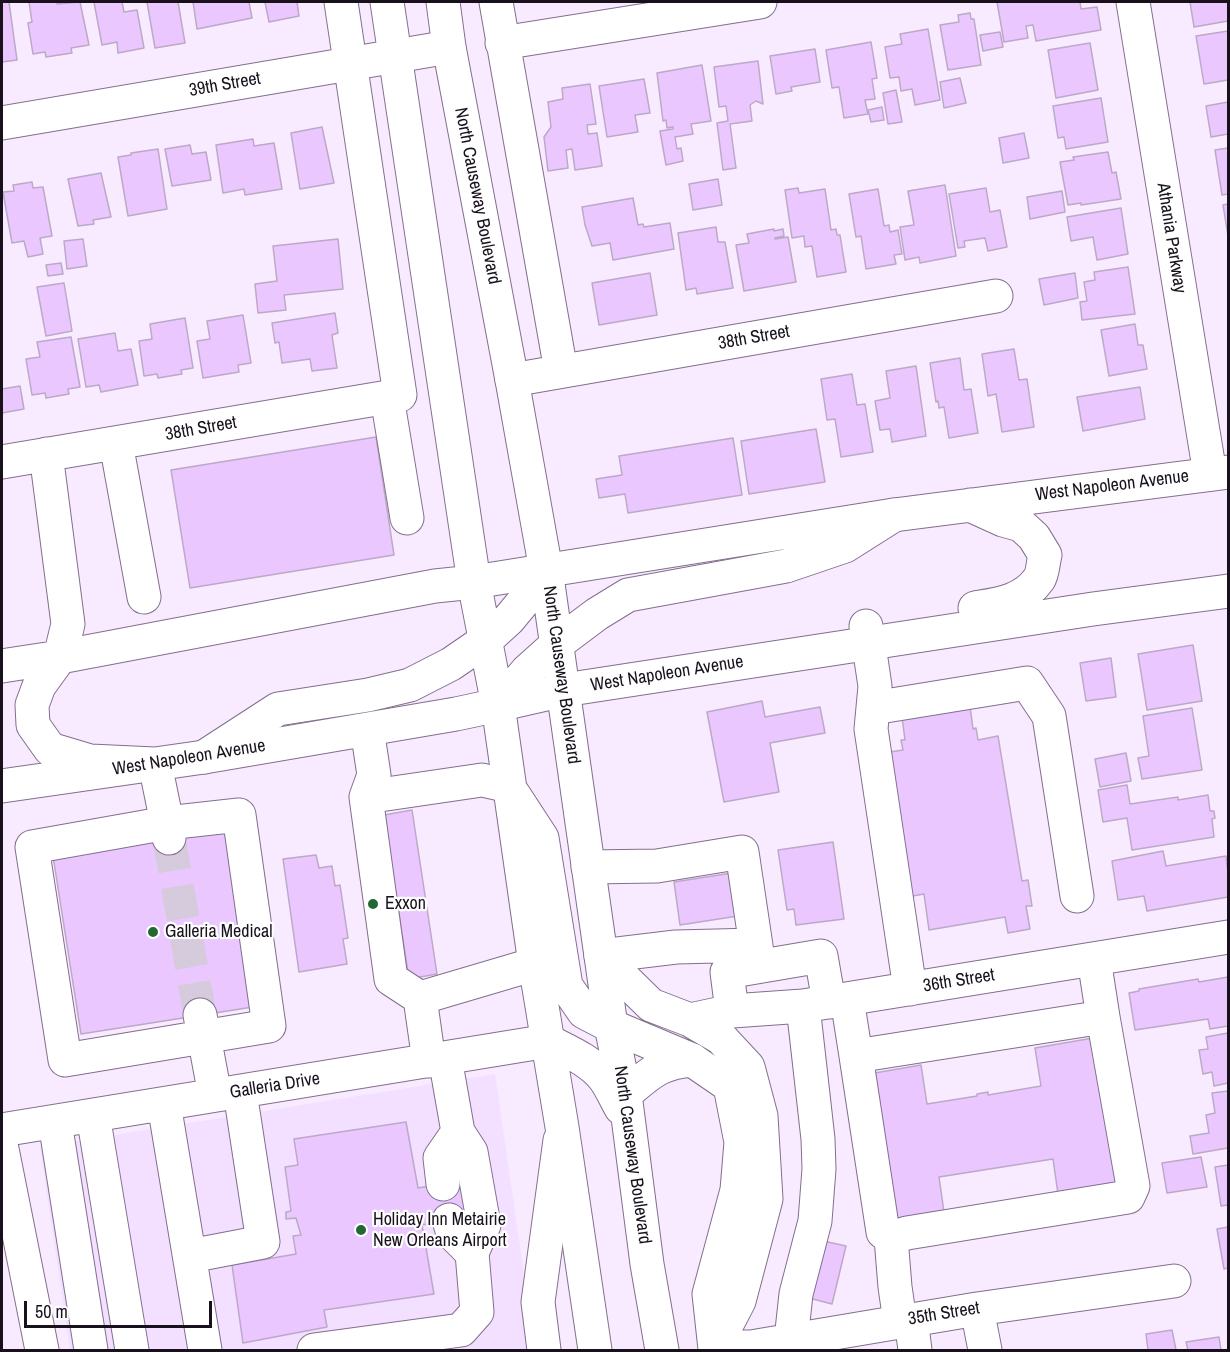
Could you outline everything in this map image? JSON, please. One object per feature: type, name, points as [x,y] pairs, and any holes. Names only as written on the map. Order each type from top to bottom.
[{"type":"main road","points":[[341,2],[394,396],[407,518]]},
{"type":"main road","points":[[387,2],[474,582],[498,705],[535,964],[595,1350]]},
{"type":"main road","name":"North Causeway Boulevard","points":[[443,2],[449,47],[546,570],[611,1026],[627,1108],[647,1264],[662,1350]]},
{"type":"main road","points":[[496,2],[561,371]]},
{"type":"main road","points":[[502,43],[760,2]]},
{"type":"main road","name":"Athania Parkway","points":[[1133,2],[1219,473]]},
{"type":"main road","name":"39th Street","points":[[2,123],[449,47]]},
{"type":"main road","name":"38th Street","points":[[512,380],[996,296]]},
{"type":"main road","name":"38th Street","points":[[2,462],[394,396]]},
{"type":"main road","points":[[116,443],[144,597]]},
{"type":"main road","points":[[46,454],[68,624],[60,657],[39,686],[32,705],[33,725],[50,749],[90,761],[156,764],[168,830]]},
{"type":"main road","name":"West Napoleon Avenue","points":[[2,666],[423,589],[894,515],[1219,473]]},
{"type":"main road","points":[[868,634],[1004,603],[1024,594],[1040,577],[1045,555],[1035,537],[1021,525],[1003,520],[970,505]]},
{"type":"main road","points":[[498,705],[527,671],[556,644],[628,595],[786,566],[845,546],[894,515]]},
{"type":"main road","points":[[204,757],[278,709],[368,695],[410,685],[451,664],[486,640],[509,619],[546,570]]},
{"type":"main road","points":[[868,634],[1228,593]]},
{"type":"main road","points":[[868,634],[875,683],[870,729],[910,989]]},
{"type":"main road","name":"West Napoleon Avenue","points":[[2,786],[204,757],[498,705],[564,690],[769,658],[800,637],[868,634]]},
{"type":"main road","points":[[873,708],[1027,683],[1049,716],[1077,896]]},
{"type":"main road","points":[[314,1350],[461,1330],[477,1312],[472,1253],[484,1225],[471,1152],[458,1132],[420,998],[391,979],[366,797],[374,775],[367,729]]},
{"type":"main road","points":[[366,797],[482,780],[509,786],[542,838],[566,986],[584,1012],[611,1026],[692,1060],[730,1086],[741,1142],[737,1190],[710,1294],[715,1349]]},
{"type":"main road","points":[[239,815],[269,1026],[202,1026],[65,1060],[32,846],[168,830],[239,815]]},
{"type":"main road","points":[[588,867],[657,866],[742,852],[758,955]]},
{"type":"main road","name":"36th Street","points":[[690,1020],[732,1011],[826,1002],[1228,937]]},
{"type":"main road","points":[[601,956],[676,946],[758,955],[821,956],[826,1002],[815,1221],[796,1294],[791,1340]]},
{"type":"main road","points":[[732,1011],[727,972],[758,955]]},
{"type":"main road","points":[[601,956],[651,1005],[690,1020],[721,1038],[748,1067],[761,1116],[766,1199],[740,1300],[715,1349]]},
{"type":"main road","points":[[891,1238],[907,1233],[1128,1197],[1133,1186],[1094,959]]},
{"type":"main road","points":[[420,998],[535,964]]},
{"type":"main road","points":[[826,1002],[856,1056],[883,1232],[891,1238],[895,1287],[909,1330]]},
{"type":"main road","points":[[856,1056],[1103,1017]]},
{"type":"main road","points":[[190,1256],[263,1242],[227,1094],[202,1026]]},
{"type":"main road","points":[[548,1041],[577,1056],[604,1077],[627,1108],[653,1070],[674,1061],[692,1060]]},
{"type":"main road","name":"Galleria Drive","points":[[2,1130],[548,1041]]},
{"type":"main road","points":[[164,1104],[205,1350]]},
{"type":"main road","points":[[93,1115],[132,1350]]},
{"type":"main road","points":[[55,1122],[91,1350]]},
{"type":"main road","points":[[544,1350],[538,1302],[562,1127]]},
{"type":"main road","points":[[443,1184],[440,1158],[458,1132]]},
{"type":"main road","points":[[2,1149],[42,1350]]},
{"type":"main road","points":[[450,1220],[453,1234],[472,1253]]},
{"type":"main road","name":"35th Street","points":[[715,1349],[909,1330],[977,1309],[1174,1281]]},
{"type":"main road","points":[[977,1309],[985,1350]]},
{"type":"shaded area","points":[[495,1074],[535,1350],[70,1350],[40,1147]]},
{"type":"building","points":[[2,2],[9,2],[17,60],[2,62]]},
{"type":"building","points":[[29,2],[57,2],[57,4],[80,2],[89,45],[71,48],[72,53],[46,57],[45,52],[33,54],[28,23],[32,22]]},
{"type":"building","points":[[94,2],[122,2],[124,12],[137,10],[144,48],[118,53],[117,42],[102,45]]},
{"type":"building","points":[[147,2],[178,2],[185,43],[155,48]]},
{"type":"building","points":[[193,2],[249,2],[252,18],[197,29]]},
{"type":"building","points":[[265,2],[297,2],[299,16],[269,22]]},
{"type":"building","points":[[997,2],[1080,2],[1081,9],[1097,7],[1101,30],[1036,41],[1033,25],[1026,26],[1028,38],[1004,42]]},
{"type":"building","points":[[1190,2],[1228,2],[1228,21],[1194,27]]},
{"type":"building","points":[[970,13],[971,19],[974,19],[981,65],[948,70],[940,25],[959,22],[958,15]]},
{"type":"building","points":[[928,29],[940,100],[915,105],[912,89],[901,91],[899,77],[890,78],[885,47],[902,44],[900,34]]},
{"type":"building","points":[[1228,31],[1228,80],[1204,84],[1196,36]]},
{"type":"building","points":[[1000,32],[1003,47],[983,51],[980,35]]},
{"type":"building","points":[[871,42],[877,78],[872,79],[875,99],[865,100],[868,114],[844,118],[839,87],[832,88],[826,50]]},
{"type":"building","points":[[1090,43],[1098,90],[1056,98],[1048,50]]},
{"type":"building","points":[[815,49],[820,82],[791,87],[792,91],[776,94],[770,56]]},
{"type":"building","points":[[758,61],[763,104],[756,101],[750,105],[752,121],[730,124],[736,168],[723,170],[717,123],[728,121],[726,106],[719,107],[714,67]]},
{"type":"building","points":[[702,65],[711,121],[691,124],[693,134],[675,137],[677,149],[681,148],[683,161],[666,165],[660,131],[673,129],[673,127],[667,128],[666,120],[663,121],[657,73]]},
{"type":"building","points":[[960,78],[966,103],[944,108],[940,82]]},
{"type":"building","points":[[644,79],[650,113],[635,115],[638,132],[607,137],[599,86]]},
{"type":"building","points":[[590,84],[596,124],[587,125],[588,134],[597,133],[602,166],[575,170],[572,149],[566,150],[568,168],[548,171],[544,137],[551,127],[548,102],[563,99],[562,88]]},
{"type":"building","points":[[896,90],[902,122],[888,124],[883,93]]},
{"type":"building","points":[[1101,98],[1108,142],[1066,149],[1064,137],[1058,138],[1053,106]]},
{"type":"building","points":[[1228,102],[1228,134],[1211,137],[1206,106]]},
{"type":"building","points":[[882,107],[884,120],[871,122],[868,110]]},
{"type":"building","points":[[322,127],[334,183],[300,189],[291,133]]},
{"type":"building","points":[[1024,133],[1029,158],[1003,163],[999,138]]},
{"type":"building","points":[[253,139],[254,146],[274,143],[282,189],[245,195],[244,189],[223,193],[216,145]]},
{"type":"building","points":[[190,145],[192,154],[206,152],[211,180],[172,186],[165,149]]},
{"type":"building","points":[[1228,148],[1228,194],[1222,195],[1215,150]]},
{"type":"building","points":[[158,149],[167,209],[128,216],[118,157]]},
{"type":"building","points":[[1108,152],[1112,173],[1116,172],[1121,199],[1068,205],[1060,162],[1074,160],[1073,157]]},
{"type":"building","points":[[101,173],[111,217],[93,220],[94,224],[78,226],[68,179]]},
{"type":"building","points":[[718,179],[722,205],[693,210],[689,184]]},
{"type":"building","points":[[32,182],[33,188],[43,187],[52,236],[40,238],[43,254],[28,257],[24,241],[12,243],[3,192],[14,191],[13,185]]},
{"type":"building","points":[[945,185],[956,256],[920,263],[919,257],[905,260],[900,227],[914,225],[908,191]]},
{"type":"building","points":[[798,188],[799,193],[825,189],[831,230],[836,229],[837,235],[840,235],[846,272],[817,277],[812,246],[805,247],[804,236],[792,238],[785,190]]},
{"type":"building","points":[[986,188],[990,212],[1000,210],[1007,247],[988,251],[985,238],[964,241],[965,247],[958,248],[949,194]]},
{"type":"building","points":[[878,189],[884,226],[889,225],[890,232],[898,230],[902,254],[894,255],[896,264],[866,269],[861,236],[856,237],[849,194]]},
{"type":"building","points":[[1062,191],[1065,212],[1030,219],[1027,197]]},
{"type":"building","points":[[633,198],[638,225],[643,224],[644,227],[670,223],[674,249],[613,260],[610,243],[592,246],[582,207]]},
{"type":"building","points":[[1228,204],[1228,236],[1223,205]]},
{"type":"building","points":[[1121,208],[1128,254],[1097,260],[1093,237],[1071,241],[1067,217]]},
{"type":"building","points":[[716,227],[718,242],[725,242],[733,288],[697,294],[696,288],[686,290],[678,233]]},
{"type":"building","points":[[774,229],[774,231],[783,229],[784,236],[775,239],[788,237],[796,282],[744,291],[736,245],[749,243],[747,234]]},
{"type":"building","points":[[83,239],[87,266],[67,269],[64,241]]},
{"type":"building","points":[[338,239],[343,289],[284,295],[286,310],[258,313],[255,284],[277,281],[273,246]]},
{"type":"building","points":[[61,263],[63,274],[48,276],[46,265]]},
{"type":"building","points":[[1128,267],[1135,314],[1082,320],[1080,302],[1087,301],[1084,282],[1095,280],[1094,272]]},
{"type":"building","points":[[650,273],[657,315],[599,325],[592,283]]},
{"type":"building","points":[[1075,273],[1078,298],[1044,305],[1039,279]]},
{"type":"building","points":[[64,283],[72,331],[46,336],[37,287]]},
{"type":"building","points":[[335,313],[338,333],[332,335],[337,368],[312,371],[310,359],[282,363],[279,342],[275,343],[272,323]]},
{"type":"building","points":[[243,315],[251,363],[238,365],[239,372],[203,378],[197,341],[210,339],[207,321]]},
{"type":"building","points":[[185,318],[193,368],[181,370],[182,374],[158,378],[157,374],[144,376],[139,341],[152,339],[150,324]]},
{"type":"building","points":[[1135,324],[1138,345],[1143,345],[1147,369],[1109,376],[1101,330]]},
{"type":"building","points":[[115,333],[118,351],[131,349],[138,385],[101,392],[99,385],[86,387],[78,339]]},
{"type":"building","points":[[71,337],[80,387],[68,389],[69,394],[46,398],[45,393],[32,395],[26,359],[40,357],[37,342]]},
{"type":"building","points":[[1014,349],[1019,380],[1027,379],[1034,427],[1002,432],[996,394],[988,396],[982,354]]},
{"type":"building","points":[[960,358],[964,390],[971,389],[978,433],[949,438],[944,407],[939,408],[938,401],[936,402],[930,363]]},
{"type":"building","points":[[916,366],[926,436],[892,442],[890,429],[880,430],[875,401],[890,398],[886,371]]},
{"type":"building","points":[[852,374],[857,405],[865,404],[873,452],[841,457],[835,419],[827,420],[821,379]]},
{"type":"building","points":[[20,386],[24,409],[2,413],[2,389]]},
{"type":"building","points":[[1140,387],[1145,419],[1083,431],[1077,397]]},
{"type":"building","points":[[816,429],[825,482],[749,494],[741,441]]},
{"type":"building","points":[[376,437],[394,555],[190,588],[171,470]]},
{"type":"building","points":[[733,438],[742,495],[628,513],[625,494],[599,498],[596,479],[622,475],[619,456]]},
{"type":"building","points":[[1193,645],[1202,701],[1147,710],[1138,654]]},
{"type":"building","points":[[1111,658],[1116,697],[1086,701],[1080,663]]},
{"type":"building","points":[[762,701],[765,717],[820,707],[825,733],[770,743],[779,792],[724,802],[707,712]]},
{"type":"building","points":[[970,706],[973,729],[976,728],[978,740],[998,736],[1022,881],[1028,880],[1032,906],[1026,906],[1030,929],[1008,933],[1005,917],[929,930],[924,894],[907,897],[883,753],[903,750],[901,740],[905,740],[902,717]]},
{"type":"building","points":[[1192,708],[1202,770],[1142,779],[1138,758],[1149,756],[1143,716]]},
{"type":"building","points":[[1126,753],[1131,781],[1100,787],[1095,759]]},
{"type":"building","points":[[1127,785],[1130,804],[1208,795],[1210,811],[1214,811],[1215,818],[1212,819],[1214,837],[1132,850],[1127,818],[1103,822],[1098,790]]},
{"type":"building","points":[[412,810],[437,974],[409,979],[384,815]]},
{"type":"building","name":"Galleria Medical","points":[[225,829],[253,1007],[81,1034],[53,856]]},
{"type":"building","points":[[833,842],[844,919],[796,925],[794,909],[787,910],[778,850]]},
{"type":"building","points":[[1163,851],[1166,866],[1226,856],[1228,897],[1147,911],[1144,896],[1118,900],[1112,861]]},
{"type":"building","points":[[316,855],[319,868],[332,866],[335,886],[340,885],[348,938],[343,939],[347,964],[299,972],[283,859]]},
{"type":"building","points":[[732,873],[738,916],[680,925],[674,882]]},
{"type":"building","points":[[1228,977],[1228,1026],[1210,1029],[1208,1019],[1135,1030],[1129,993],[1139,991],[1139,989],[1198,979],[1199,982]]},
{"type":"building","points":[[1228,1033],[1228,1083],[1214,1086],[1212,1072],[1203,1074],[1199,1050],[1208,1049],[1206,1037]]},
{"type":"building","points":[[1093,1038],[1116,1185],[1058,1194],[1053,1159],[939,1177],[944,1212],[886,1222],[863,1075],[921,1065],[927,1104],[977,1096],[977,1094],[988,1092],[988,1095],[1041,1086],[1035,1048]]},
{"type":"building","points":[[1228,1091],[1228,1148],[1193,1154],[1190,1136],[1209,1133],[1206,1115],[1215,1113],[1212,1093]]},
{"type":"building","name":"Holiday Inn Metairie New Orleans Airport","points":[[406,1122],[418,1188],[465,1180],[471,1216],[422,1225],[434,1294],[324,1310],[327,1327],[243,1343],[232,1265],[296,1254],[293,1236],[301,1235],[296,1218],[286,1219],[286,1212],[291,1211],[285,1167],[298,1165],[294,1139]]},
{"type":"building","points":[[1201,1157],[1207,1187],[1167,1193],[1162,1163]]},
{"type":"building","points":[[1228,1165],[1228,1205],[1221,1206],[1215,1167]]},
{"type":"building","points":[[1228,1227],[1228,1268],[1224,1269],[1217,1229]]},
{"type":"building","points":[[819,1240],[846,1246],[832,1304],[805,1297]]},
{"type":"building","points":[[1172,1330],[1176,1350],[1148,1350],[1146,1334]]},
{"type":"building","points":[[1219,1337],[1221,1350],[1188,1350],[1186,1342]]},
{"type":"tunnel","points":[[169,838],[200,1015]]},
{"type":"place","name":"Exxon","points":[[373,904]]},
{"type":"place","name":"Galleria Medical","points":[[153,932]]},
{"type":"place","name":"Holiday Inn Metairie New Orleans Airport","points":[[361,1230]]}]
